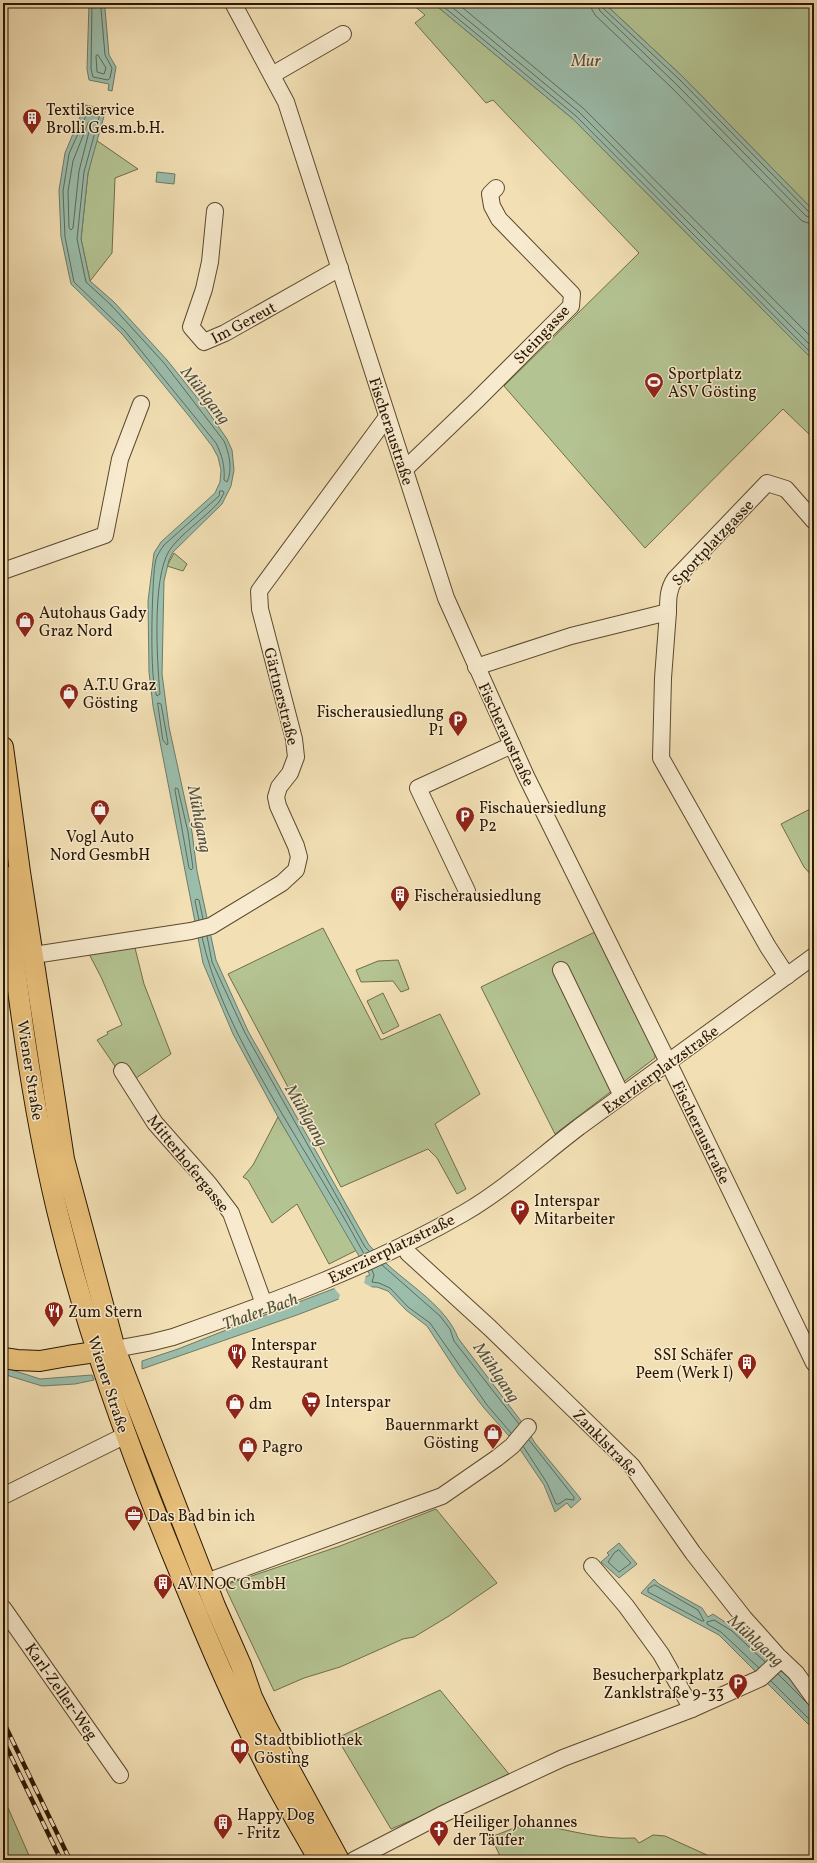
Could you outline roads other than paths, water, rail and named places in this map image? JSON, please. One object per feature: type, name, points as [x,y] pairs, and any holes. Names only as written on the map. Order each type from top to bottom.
[{"type":"main road","name":"Wiener Straße","points":[[3,747],[7,875],[36,1103],[47,1167],[61,1227],[106,1351],[206,1582],[266,1726],[339,1860]]},
{"type":"main road","name":"Wiener Straße","points":[[7,875],[34,955],[64,1159],[126,1435],[168,1544],[223,1673],[267,1766],[319,1860]]},
{"type":"main road","name":"Exerzierplatzstraße","points":[[3,1358],[40,1361],[106,1351]]},
{"type":"street","name":"Fischeraustraße","points":[[233,3],[286,102],[446,598],[512,745],[814,1363]]},
{"type":"street","points":[[272,75],[343,34]]},
{"type":"street","name":"Steingasse","points":[[404,469],[477,400],[571,306],[572,294],[499,219],[492,206],[490,194],[496,188]]},
{"type":"street","name":"Im Gereut","points":[[215,211],[210,262],[204,289],[191,327],[204,342],[225,332],[340,268]]},
{"type":"street","points":[[3,571],[110,535],[120,459],[141,404]]},
{"type":"street","name":"Gärtnerstraße","points":[[34,955],[191,931],[211,926],[282,883],[296,870],[299,857],[296,846],[278,806],[276,797],[279,786],[290,773],[296,757],[294,739],[260,609],[259,591],[387,417]]},
{"type":"street","name":"Sportplatzgasse","points":[[668,612],[670,586],[675,579],[767,483],[786,489],[814,521]]},
{"type":"street","points":[[476,667],[571,636],[668,612],[661,758],[768,947],[787,976]]},
{"type":"street","points":[[467,891],[418,788],[512,745]]},
{"type":"street","name":"Exerzierplatzstraße","points":[[106,1351],[173,1337],[264,1304],[362,1265],[404,1245],[486,1199],[667,1062],[814,956]]},
{"type":"street","points":[[561,970],[622,1096]]},
{"type":"street","name":"Mitterhofergasse","points":[[122,1071],[155,1122],[209,1184],[231,1214],[264,1304]]},
{"type":"street","name":"Zanklstraße","points":[[404,1245],[408,1253],[490,1328],[632,1466],[693,1553],[778,1661],[796,1673],[814,1698]]},
{"type":"street","points":[[206,1582],[442,1496],[512,1446],[528,1426]]},
{"type":"street","points":[[3,1496],[126,1435]]},
{"type":"street","points":[[592,1566],[626,1606],[661,1654],[692,1709]]},
{"type":"street","name":"Karl-Zeller-Weg","points":[[3,1608],[120,1775]]},
{"type":"street","points":[[354,1860],[441,1815],[571,1755],[692,1709],[761,1678],[778,1661]]},
{"type":"water","points":[[89,3],[106,3],[105,9],[109,55],[116,67],[112,91],[108,90],[109,84],[89,80],[87,69]]},
{"type":"water","name":"Mur","points":[[433,3],[604,3],[683,77],[814,211],[814,361],[573,119]]},
{"type":"water","name":"Mühlgang","points":[[85,105],[106,109],[88,173],[81,239],[90,281],[114,302],[167,360],[207,410],[227,439],[232,450],[234,470],[231,486],[222,504],[173,552],[169,560],[164,581],[162,674],[169,727],[192,832],[197,871],[216,960],[248,1031],[369,1245],[385,1263],[428,1298],[446,1317],[458,1338],[524,1425],[535,1443],[581,1499],[571,1508],[567,1503],[555,1512],[544,1485],[517,1445],[484,1408],[459,1375],[427,1326],[406,1310],[388,1291],[377,1287],[370,1287],[297,1315],[142,1369],[142,1361],[178,1349],[370,1275],[278,1117],[233,1034],[203,963],[153,706],[149,672],[148,601],[154,553],[161,542],[215,493],[220,482],[221,470],[218,457],[212,446],[189,416],[122,334],[71,284],[61,237],[59,190],[65,153]]},
{"type":"water","points":[[157,172],[175,174],[174,184],[156,182]]},
{"type":"water","points":[[3,1367],[40,1379],[92,1375],[94,1380],[75,1384],[42,1386],[3,1374]]},
{"type":"water","points":[[619,1543],[637,1564],[619,1578],[601,1562],[609,1555],[607,1553]]},
{"type":"water","name":"Mühlgang","points":[[654,1579],[659,1584],[702,1608],[708,1617],[713,1614],[734,1628],[790,1679],[814,1705],[814,1730],[719,1635],[641,1593]]},
{"type":"railway","points":[[3,1721],[70,1860]]},
{"type":"railway","points":[[3,1740],[61,1860]]},
{"type":"place","name":"Textilservice Brolli Ges.m.b.H.","points":[[32,135]]},
{"type":"place","name":"Sportplatz ASV Gösting","points":[[654,399]]},
{"type":"place","name":"Autohaus Gady Graz Nord","points":[[25,638]]},
{"type":"place","name":"A.T.U Graz Gösting","points":[[69,710]]},
{"type":"place","name":"Fischerausiedlung P1","points":[[458,737]]},
{"type":"place","name":"Vogl Auto Nord GesmbH","points":[[100,826]]},
{"type":"place","name":"Fischauersiedlung P2","points":[[465,833]]},
{"type":"place","name":"Fischerausiedlung","points":[[400,912]]},
{"type":"place","name":"Interspar Mitarbeiter","points":[[520,1226]]},
{"type":"place","name":"Zum Stern","points":[[54,1328]]},
{"type":"place","name":"Interspar Restaurant","points":[[237,1370]]},
{"type":"place","name":"SSI Schäfer Peem (Werk I)","points":[[747,1380]]},
{"type":"place","name":"Interspar","points":[[311,1418]]},
{"type":"place","name":"dm","points":[[235,1420]]},
{"type":"place","name":"Bauernmarkt Gösting","points":[[493,1450]]},
{"type":"place","name":"Pagro","points":[[248,1463]]},
{"type":"place","name":"Das Bad bin ich","points":[[134,1532]]},
{"type":"place","name":"AVINOC GmbH","points":[[163,1600]]},
{"type":"place","name":"Besucherparkplatz Zanklstraße 9-33","points":[[738,1700]]},
{"type":"place","name":"Stadtbibliothek Gösting","points":[[240,1765]]},
{"type":"place","name":"Happy Dog - Fritz","points":[[223,1840]]},
{"type":"place","name":"Heiliger Johannes der Täufer","points":[[439,1847]]},
{"type":"water label","name":"Thaler Bach","points":[[260,1311]]}]
